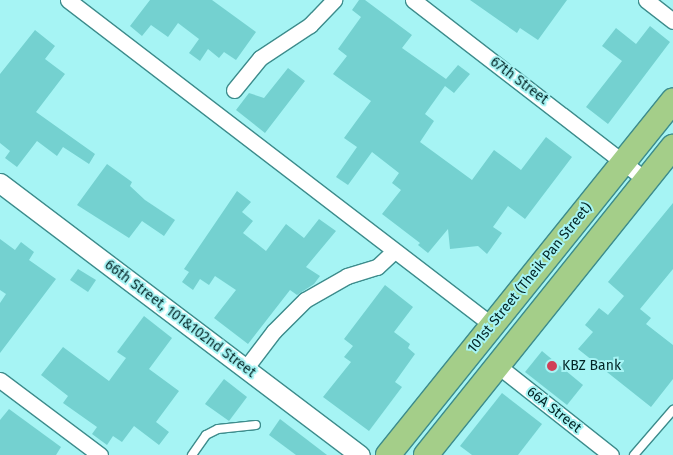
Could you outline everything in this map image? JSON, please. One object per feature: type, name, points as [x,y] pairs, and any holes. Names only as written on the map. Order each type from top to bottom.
[{"type":"main road","name":"101st Street (Theik Pan Street)","points":[[388,455],[492,326],[516,293],[673,100]]},
{"type":"main road","name":"101st Street (Theik Pan Street)","points":[[426,455],[673,146]]},
{"type":"main road","points":[[516,293],[541,312]]},
{"type":"street","points":[[68,0],[492,326]]},
{"type":"street","points":[[234,90],[260,58],[310,25],[334,0]]},
{"type":"street","name":"67th Street","points":[[413,0],[624,161],[646,180]]},
{"type":"street","points":[[646,0],[673,21]]},
{"type":"street","name":"66th Street, 101&102nd Street","points":[[0,183],[360,455]]},
{"type":"street","points":[[245,369],[274,331],[305,300],[347,276],[385,263],[394,251]]},
{"type":"street","name":"66A Street","points":[[497,365],[611,455]]},
{"type":"street","points":[[0,380],[100,455]]},
{"type":"lane","points":[[634,455],[673,410]]},
{"type":"lane","points":[[192,455],[206,435],[218,429],[256,425]]},
{"type":"building","points":[[150,0],[212,0],[256,32],[236,60],[224,52],[219,58],[208,49],[200,61],[189,53],[199,39],[178,23],[168,37],[151,25],[142,36],[130,26]]},
{"type":"building","points":[[359,0],[365,0],[412,35],[402,48],[446,79],[458,65],[470,74],[454,93],[445,86],[425,114],[434,121],[420,142],[472,180],[494,150],[521,170],[546,137],[572,157],[525,219],[508,206],[493,227],[502,233],[487,254],[478,246],[450,249],[448,229],[428,253],[418,245],[420,243],[382,214],[401,190],[392,183],[399,173],[372,152],[348,185],[336,177],[357,147],[344,138],[371,101],[333,74],[347,56],[338,49],[361,17],[352,10]]},
{"type":"building","points":[[470,0],[567,0],[538,40],[520,28],[517,33]]},
{"type":"building","points":[[650,26],[670,42],[608,124],[586,107],[622,61],[602,46],[616,28],[636,44]]},
{"type":"building","points":[[35,30],[55,46],[45,59],[65,74],[36,112],[95,154],[89,164],[63,147],[57,156],[37,141],[17,167],[5,158],[10,151],[0,143],[0,74]]},
{"type":"building","points":[[288,68],[305,81],[265,133],[236,110],[249,93],[264,98]]},
{"type":"building","points":[[107,164],[132,182],[130,186],[145,200],[175,220],[164,236],[142,221],[129,238],[77,205]]},
{"type":"building","points":[[237,191],[251,202],[242,212],[253,221],[243,233],[266,251],[286,224],[304,238],[319,219],[336,231],[306,267],[320,276],[314,284],[297,295],[290,290],[248,344],[214,318],[236,290],[215,276],[209,285],[200,279],[193,290],[182,282],[189,272],[184,269]]},
{"type":"building","points":[[673,203],[673,269],[640,309],[651,318],[646,324],[673,345],[673,379],[651,407],[578,349],[593,332],[585,325],[599,308],[608,315],[624,296],[608,282]]},
{"type":"building","points":[[0,239],[15,250],[21,242],[34,252],[29,260],[56,279],[0,353],[0,303],[6,294],[0,290]]},
{"type":"building","points":[[78,269],[96,280],[88,292],[70,280]]},
{"type":"building","points":[[385,285],[413,307],[394,332],[410,344],[408,348],[415,354],[395,382],[402,387],[369,431],[323,397],[351,362],[344,357],[353,346],[344,339]]},
{"type":"building","points":[[144,316],[172,338],[149,369],[179,391],[156,422],[169,432],[159,445],[134,426],[122,442],[113,436],[107,445],[92,434],[97,427],[63,403],[68,396],[41,375],[63,347],[109,381],[126,358],[117,352]]},
{"type":"building","points":[[542,351],[583,385],[567,405],[525,372]]},
{"type":"building","points":[[224,379],[247,397],[229,421],[205,404]]},
{"type":"building","points":[[502,393],[542,424],[518,455],[472,455],[460,446]]},
{"type":"building","points":[[9,409],[61,447],[56,455],[0,455],[0,420]]},
{"type":"building","points":[[280,419],[327,455],[296,455],[269,435]]},
{"type":"place","name":"KBZ Bank","points":[[552,366]]}]
